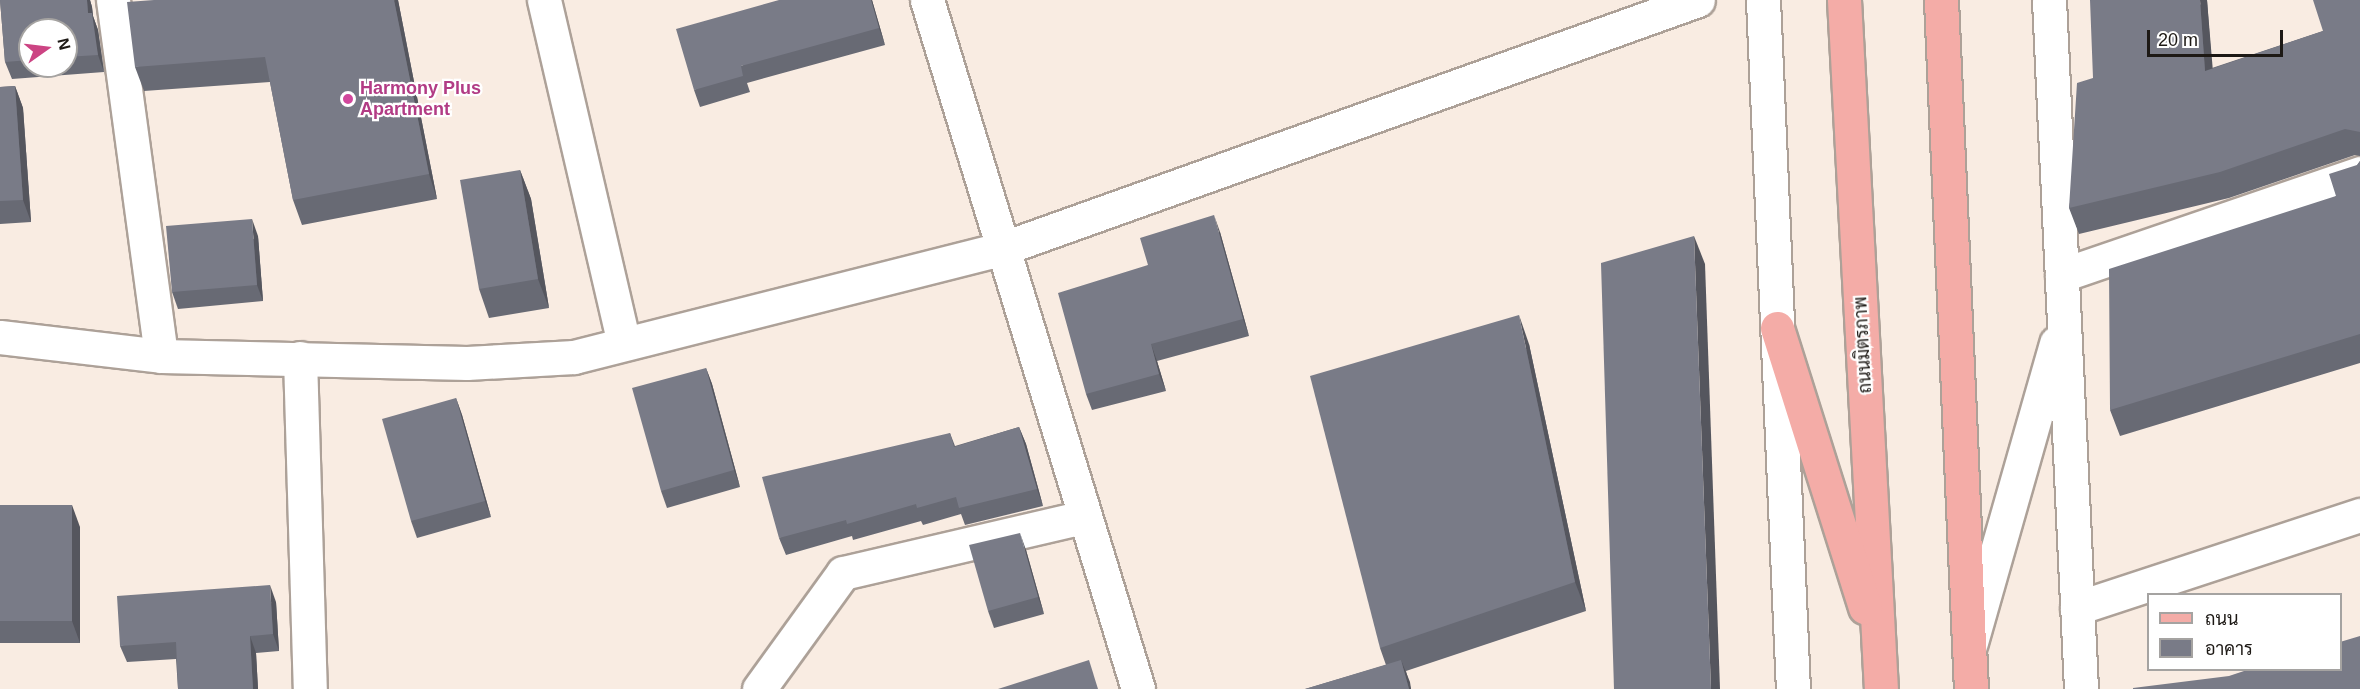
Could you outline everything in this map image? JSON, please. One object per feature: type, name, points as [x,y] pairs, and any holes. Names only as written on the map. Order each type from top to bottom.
[{"type":"main road","name":"ถนนมิตรภาพ","points":[[1844,0],[1881,689]]},
{"type":"main road","points":[[1941,0],[1971,689]]},
{"type":"main road","points":[[1777,328],[1879,651]]},
{"type":"street","points":[[113,0],[161,356]]},
{"type":"street","points":[[544,0],[624,344]]},
{"type":"street","points":[[927,0],[1001,249],[1138,689]]},
{"type":"street","points":[[0,337],[161,356],[467,363],[574,357],[1001,249],[1698,0]]},
{"type":"street","points":[[1763,0],[1793,689]]},
{"type":"street","points":[[2049,0],[2081,689]]},
{"type":"street","points":[[2062,275],[2360,173]]},
{"type":"street","points":[[1970,649],[2064,315]]},
{"type":"street","points":[[300,358],[310,689]]},
{"type":"street","points":[[2078,608],[2360,514]]},
{"type":"street","points":[[759,689],[843,573],[1084,517]]},
{"type":"building","points":[[0,0],[87,0],[88,13],[92,13],[98,55],[78,56],[78,18],[18,18],[18,61],[5,62]]},
{"type":"building","name":"Harmony Plus Apartment","points":[[394,0],[429,174],[293,200],[265,57],[135,67],[127,2]]},
{"type":"building","points":[[779,0],[871,0],[879,28],[741,66],[743,76],[694,90],[676,29]]},
{"type":"building","points":[[2090,0],[2200,0],[2205,71],[2323,31],[2313,0],[2360,0],[2360,132],[2345,129],[2220,172],[2069,208],[2077,83],[2093,78]]},
{"type":"building","points":[[15,86],[23,200],[0,201],[0,87]]},
{"type":"building","points":[[2360,161],[2360,334],[2110,410],[2109,269],[2336,196],[2329,174],[2357,165]]},
{"type":"building","points":[[520,170],[538,279],[479,289],[460,180]]},
{"type":"building","points":[[1214,215],[1243,319],[1151,344],[1159,374],[1086,394],[1058,293],[1148,265],[1140,238]]},
{"type":"building","points":[[252,219],[257,285],[172,292],[166,226]]},
{"type":"building","points":[[1694,236],[1711,689],[1614,689],[1601,263]]},
{"type":"building","points":[[1519,315],[1575,582],[1380,648],[1310,376]]},
{"type":"building","points":[[706,368],[734,470],[661,491],[632,388]]},
{"type":"building","points":[[456,398],[485,501],[411,521],[382,419]]},
{"type":"building","points":[[1019,427],[1037,489],[959,508],[956,497],[917,508],[916,504],[847,524],[846,520],[779,538],[762,477],[950,433],[954,447]]},
{"type":"building","points":[[0,505],[72,505],[72,621],[0,621]]},
{"type":"building","points":[[1020,533],[1038,597],[988,611],[969,545]]},
{"type":"building","points":[[270,585],[273,634],[250,636],[253,689],[178,689],[176,642],[120,646],[117,596]]},
{"type":"building","points":[[2360,636],[2360,689],[2133,689],[2229,676],[2244,671],[2342,671],[2342,641]]},
{"type":"building","points":[[1089,660],[1098,689],[998,689]]},
{"type":"building","points":[[1401,660],[1409,689],[1305,689]]},
{"type":"place","name":"Harmony Plus Apartment","points":[[348,99]]}]
